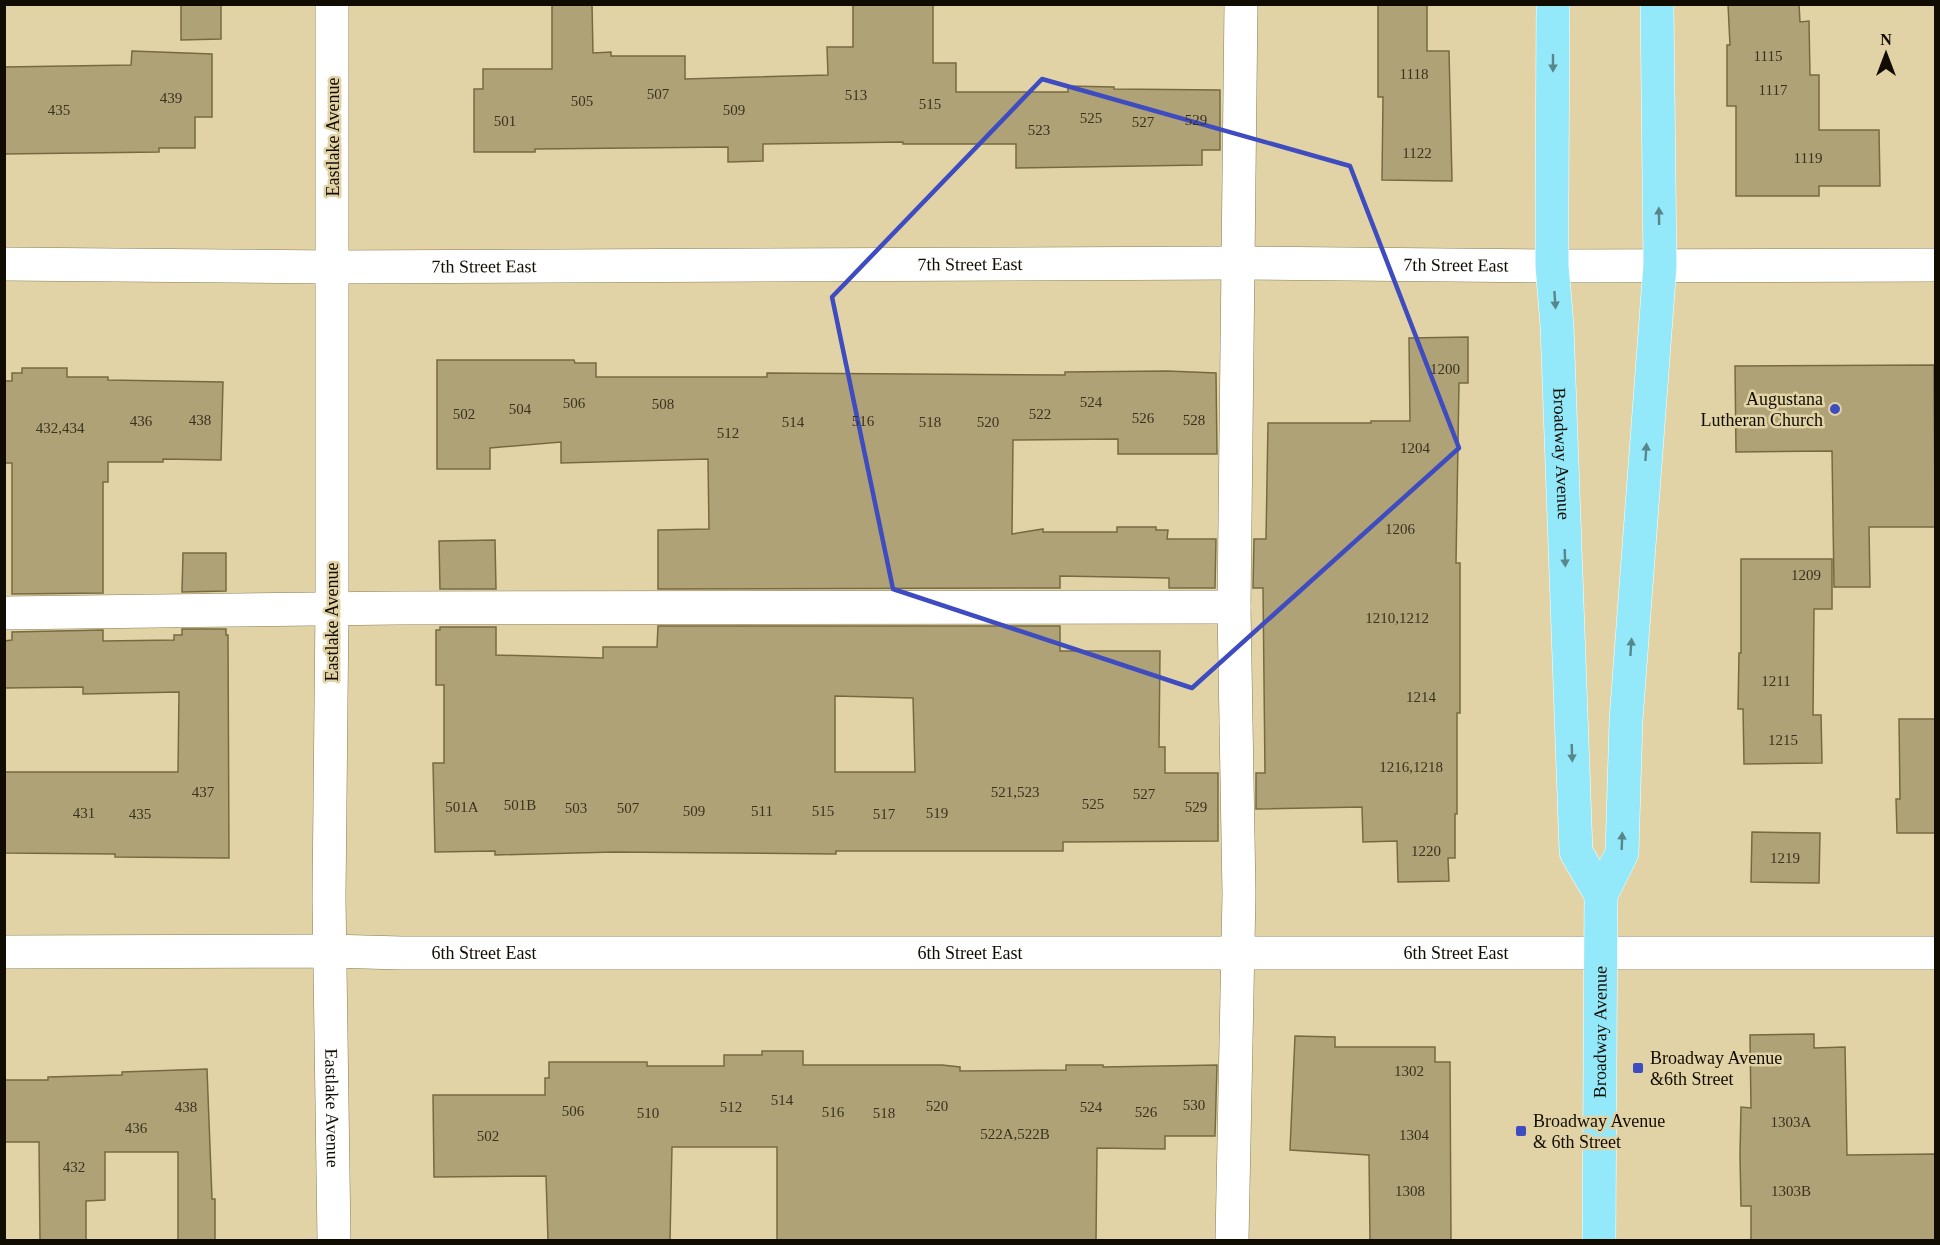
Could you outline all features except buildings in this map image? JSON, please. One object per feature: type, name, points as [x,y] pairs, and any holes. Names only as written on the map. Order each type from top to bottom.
[{"type":"main road","name":"Broadway Avenue","points":[[1553,4],[1552,266],[1557,325],[1576,852],[1601,895]]},
{"type":"main road","name":"Broadway Avenue","points":[[1599,1240],[1601,895],[1622,853],[1627,708],[1660,265],[1657,4]]},
{"type":"street","name":"Eastlake Avenue","points":[[332,4],[330,951],[334,1240]]},
{"type":"street","points":[[1232,1240],[1239,894],[1234,607],[1240,4]]},
{"type":"street","name":"7th Street East","points":[[4,264],[333,267],[1237,263],[1552,266],[1935,265]]},
{"type":"street","points":[[4,614],[332,608],[1234,607]]},
{"type":"street","name":"6th Street East","points":[[4,952],[1935,953]]},
{"type":"highlighted area","points":[[1042,79],[1350,166],[1459,448],[1192,688],[893,589],[832,297]]},
{"type":"place","name":"Augustana Lutheran Church","points":[[1835,409]]},
{"type":"place","name":"Broadway Avenue &6th Street","points":[[1638,1068]]},
{"type":"place","name":"Broadway Avenue & 6th Street","points":[[1521,1131]]}]
